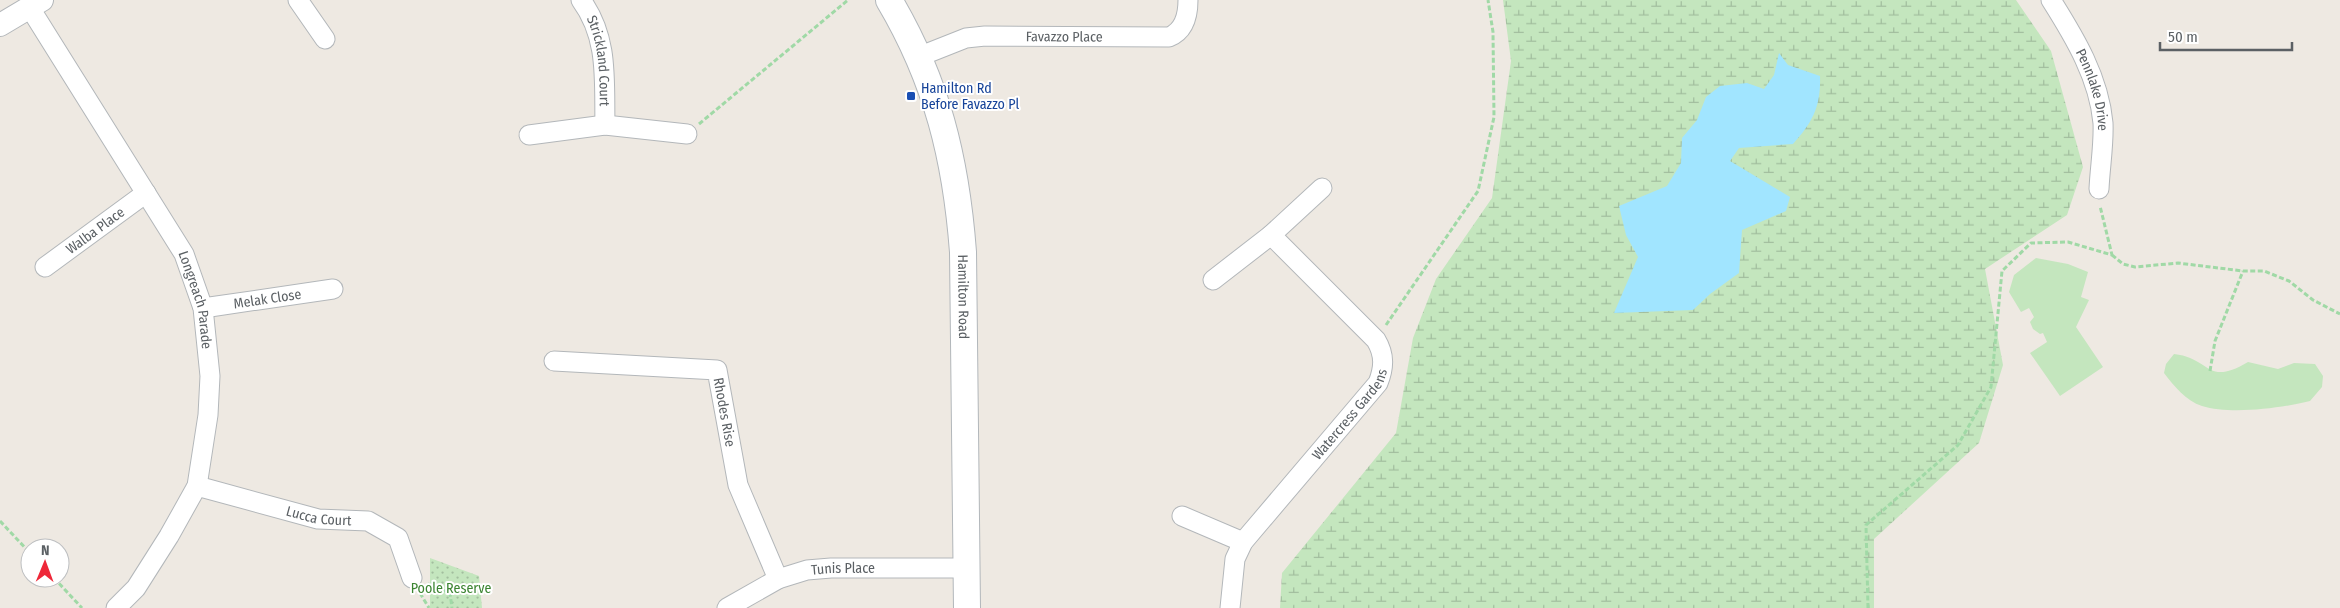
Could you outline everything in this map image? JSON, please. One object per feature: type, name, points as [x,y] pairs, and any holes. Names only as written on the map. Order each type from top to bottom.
[{"type":"main road","name":"Hamilton Road","points":[[889,0],[918,57],[938,107],[952,160],[960,211],[963,252],[967,608]]},
{"type":"street","points":[[298,0],[324,39]]},
{"type":"street","name":"Strickland Court","points":[[580,0],[600,37],[604,78],[604,125]]},
{"type":"street","name":"Favazzo Place","points":[[918,57],[966,38],[985,36],[1168,37],[1177,34],[1184,25],[1188,0]]},
{"type":"street","name":"Pennlake Drive","points":[[2051,0],[2078,44],[2099,101],[2103,124],[2099,189]]},
{"type":"street","points":[[0,25],[36,4]]},
{"type":"street","name":"Longreach Parade","points":[[36,4],[146,193],[184,254],[203,308],[210,376],[208,415],[197,486],[169,536],[136,588],[116,608]]},
{"type":"street","name":"Strickland Court","points":[[529,135],[604,125],[687,134]]},
{"type":"street","points":[[1213,280],[1271,235],[1322,188]]},
{"type":"street","name":"Walba Place","points":[[44,267],[146,193]]},
{"type":"street","name":"Watercress Gardens","points":[[1230,608],[1236,560],[1243,542],[1378,383],[1383,361],[1382,350],[1376,340],[1271,235]]},
{"type":"street","name":"Melak Close","points":[[203,308],[333,289]]},
{"type":"street","name":"Rhodes Rise","points":[[554,361],[717,370],[738,486],[778,579]]},
{"type":"street","name":"Lucca Court","points":[[197,486],[318,519],[368,521],[398,538],[412,578]]},
{"type":"street","points":[[1182,516],[1243,542]]},
{"type":"street","name":"Tunis Place","points":[[728,608],[778,579],[807,570],[831,568],[966,568]]},
{"type":"path","points":[[687,134],[848,0]]},
{"type":"path","points":[[1376,340],[1478,191],[1494,117],[1493,32],[1488,0]]},
{"type":"path","points":[[2099,189],[2097,193],[2112,255]]},
{"type":"path","points":[[1868,608],[1866,525],[1958,445],[1991,387],[2002,271],[2031,243],[2068,242],[2112,255],[2122,264],[2135,267],[2178,263],[2243,271],[2264,271],[2290,281],[2313,300],[2340,314]]},
{"type":"path","points":[[2210,370],[2215,341],[2243,271]]},
{"type":"path","points":[[0,521],[20,542]]},
{"type":"path","points":[[412,578],[429,608]]},
{"type":"path","points":[[412,578],[450,593],[452,608]]},
{"type":"path","points":[[63,588],[82,608]]},
{"type":"green space","points":[[1503,0],[2016,0],[2051,51],[2083,167],[2067,215],[1985,269],[2003,365],[1979,443],[1874,539],[1874,608],[1280,608],[1282,573],[1396,433],[1413,338],[1436,279],[1492,198],[1511,61]]},
{"type":"green space","points":[[2036,258],[2068,264],[2088,272],[2081,297],[2089,300],[2076,327],[2103,367],[2060,396],[2030,353],[2047,342],[2043,333],[2040,334],[2033,329],[2030,322],[2034,317],[2029,308],[2021,312],[2009,292],[2014,275]]},
{"type":"green space","points":[[2174,354],[2195,360],[2216,372],[2234,369],[2248,362],[2278,369],[2294,363],[2315,364],[2323,376],[2322,387],[2310,401],[2299,404],[2256,410],[2214,409],[2191,401],[2176,388],[2164,373],[2166,364]]},
{"type":"green space","name":"Poole Reserve","points":[[430,558],[479,576],[482,608],[430,608]]},
{"type":"water","points":[[1779,53],[1788,65],[1820,76],[1819,96],[1811,121],[1793,144],[1739,148],[1730,161],[1790,197],[1786,211],[1742,230],[1739,273],[1710,294],[1693,310],[1614,313],[1638,257],[1626,235],[1619,206],[1667,186],[1681,163],[1682,138],[1697,120],[1706,97],[1720,86],[1747,83],[1764,89],[1774,75]]},
{"type":"place","name":"Hamilton Rd Before Favazzo Pl","points":[[911,96]]}]
